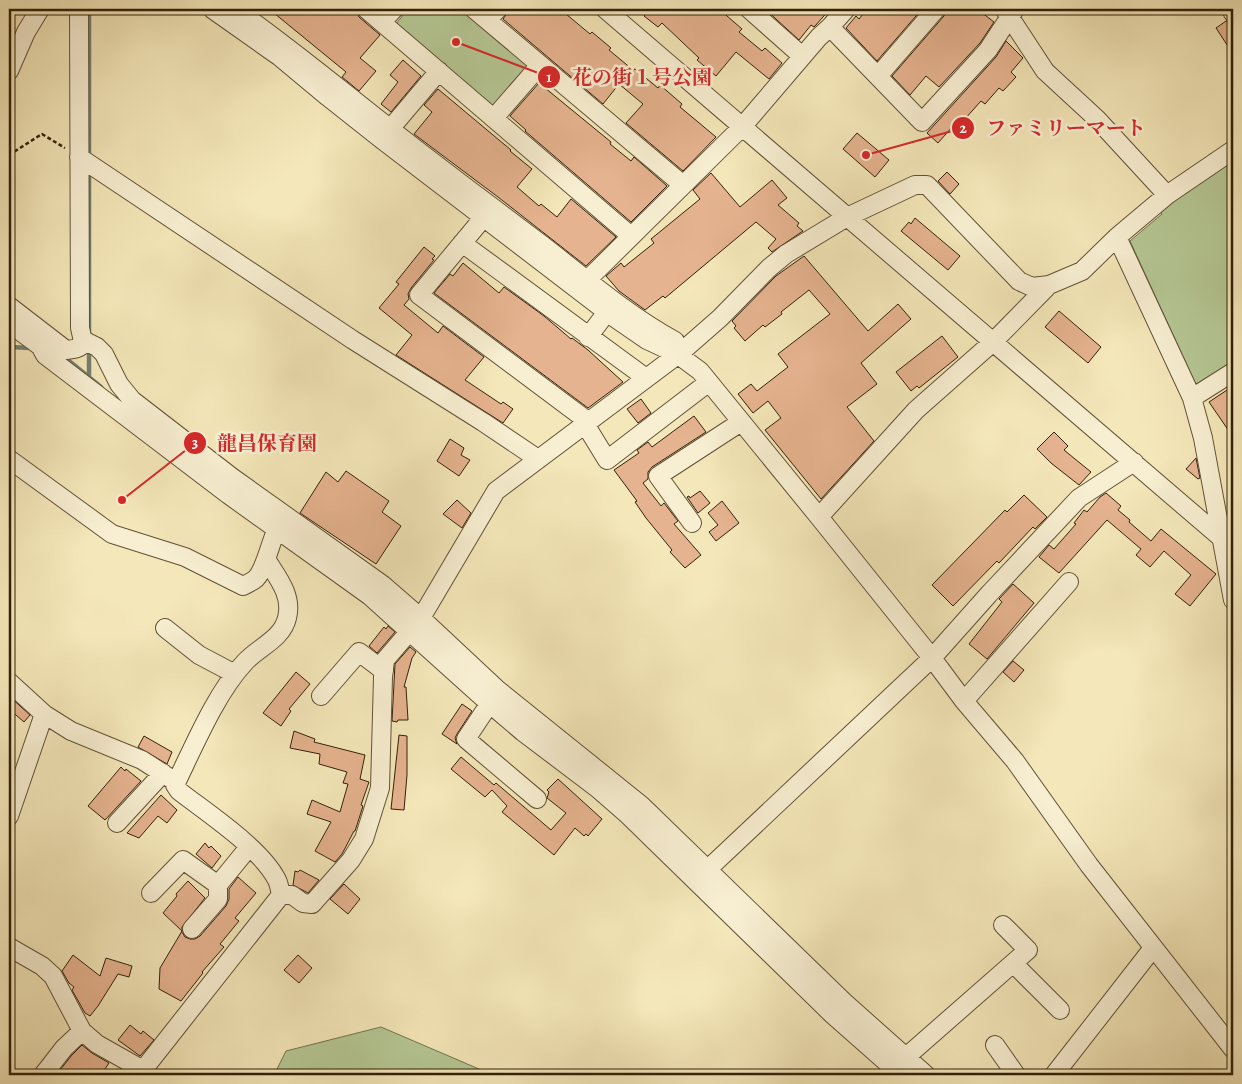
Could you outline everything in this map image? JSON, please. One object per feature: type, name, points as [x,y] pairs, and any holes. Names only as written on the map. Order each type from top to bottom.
[{"type":"street","points":[[9,71],[26,32],[40,9]]},
{"type":"street","points":[[79,9],[85,161],[80,328],[87,342],[104,354],[118,384],[132,400],[233,478],[280,523]]},
{"type":"street","points":[[212,9],[280,57],[328,97],[484,217],[582,285],[622,308],[682,351],[741,422],[822,514],[935,655],[1015,761],[1089,865],[1233,1049]]},
{"type":"street","points":[[236,9],[269,32],[582,285],[607,312],[647,340],[682,351]]},
{"type":"street","points":[[366,9],[631,236]]},
{"type":"street","points":[[382,22],[394,9]]},
{"type":"street","points":[[605,9],[1228,543]]},
{"type":"street","points":[[749,9],[802,56]]},
{"type":"street","points":[[582,285],[742,127],[802,56],[846,9]]},
{"type":"street","points":[[878,76],[936,9]]},
{"type":"street","points":[[1231,9],[1233,13]]},
{"type":"street","points":[[830,27],[922,122],[988,50],[1010,12],[1045,71],[1097,120],[1167,195]]},
{"type":"street","points":[[486,13],[540,64],[683,185]]},
{"type":"street","points":[[494,118],[540,64]]},
{"type":"street","points":[[390,129],[439,71]]},
{"type":"street","points":[[281,895],[292,895],[303,903],[312,904],[351,860],[364,839],[380,788],[385,660],[415,625],[496,491],[682,351],[720,318],[786,254],[847,217],[915,185],[927,185],[1019,281],[1032,287],[1049,285],[1082,271],[1117,237],[1167,195],[1230,156]]},
{"type":"street","points":[[85,161],[353,340],[483,422],[538,460]]},
{"type":"street","points":[[484,217],[419,295],[587,423],[607,460],[709,382]]},
{"type":"street","points":[[1117,237],[1192,398],[1203,438],[1216,514],[1228,543],[1233,600]]},
{"type":"street","points":[[462,243],[646,378]]},
{"type":"street","points":[[822,514],[916,410],[994,342],[1049,285]]},
{"type":"street","points":[[9,306],[61,357],[213,483],[383,584],[415,625],[494,698],[708,869],[844,1002],[926,1075]]},
{"type":"street","points":[[588,337],[607,312]]},
{"type":"street","points":[[9,323],[42,348],[45,355],[61,357],[78,349],[87,342]]},
{"type":"street","points":[[1192,398],[1233,372]]},
{"type":"street","points":[[692,523],[658,476],[741,422]]},
{"type":"street","points":[[9,459],[112,534],[185,557],[243,586],[256,579],[280,523]]},
{"type":"street","points":[[708,869],[935,655],[1079,498],[1134,462]]},
{"type":"street","points":[[117,823],[170,778],[235,674],[246,660],[280,633],[287,618],[288,601],[285,588],[266,559]]},
{"type":"street","points":[[968,697],[1069,582]]},
{"type":"street","points":[[165,628],[199,654],[235,674]]},
{"type":"street","points":[[320,696],[359,652],[384,671]]},
{"type":"street","points":[[9,682],[44,714],[71,731],[142,760],[170,778],[179,791],[236,835],[268,865],[278,882],[281,895]]},
{"type":"street","points":[[494,698],[466,739],[537,799]]},
{"type":"street","points":[[9,816],[44,714]]},
{"type":"street","points":[[634,810],[820,1002],[901,1075]]},
{"type":"street","points":[[192,929],[218,898],[218,885],[249,848]]},
{"type":"street","points":[[151,894],[183,860],[218,885]]},
{"type":"street","points":[[9,947],[42,966],[53,976],[82,1031],[97,1044],[143,1070],[281,895]]},
{"type":"street","points":[[906,1057],[1028,950],[1003,925]]},
{"type":"street","points":[[1054,1075],[1153,948]]},
{"type":"street","points":[[1013,963],[1060,1010]]},
{"type":"street","points":[[43,1075],[64,1048],[82,1031]]},
{"type":"street","points":[[995,1045],[1016,1075]]},
{"type":"path","points":[[9,155],[42,134],[85,161]]},
{"type":"green space","points":[[408,9],[464,9],[532,66],[494,110],[396,24]]},
{"type":"green space","points":[[1230,166],[1233,169],[1233,366],[1198,389],[1130,241],[1162,214],[1160,210],[1214,167]]},
{"type":"green space","points":[[381,1027],[493,1075],[274,1075],[286,1051]]},
{"type":"building","points":[[269,9],[356,9],[359,17],[380,35],[360,58],[376,71],[359,91],[342,77],[346,72]]},
{"type":"building","points":[[508,9],[560,9],[590,34],[592,32],[611,48],[609,50],[633,70],[635,69],[658,88],[660,85],[682,104],[680,107],[716,137],[683,171],[626,123],[643,104],[619,84],[603,104],[503,19]]},
{"type":"building","points":[[650,9],[719,9],[742,29],[739,32],[762,51],[765,48],[782,63],[769,79],[736,52],[716,76],[697,60],[699,58],[662,23],[658,27],[644,16]]},
{"type":"building","points":[[765,9],[830,9],[814,27],[811,25],[799,40]]},
{"type":"building","points":[[867,9],[922,9],[877,61],[846,28],[856,16],[859,19]]},
{"type":"building","points":[[946,9],[977,9],[994,22],[980,43],[939,87],[926,76],[910,95],[892,76],[944,16]]},
{"type":"building","points":[[1226,21],[1231,23],[1233,27],[1233,54],[1216,28]]},
{"type":"building","points":[[1006,41],[1023,58],[1011,72],[1016,77],[1003,91],[999,88],[985,104],[981,101],[956,129],[953,126],[938,143],[927,133],[996,57]]},
{"type":"building","points":[[403,60],[421,76],[391,112],[381,104],[398,82],[390,75]]},
{"type":"building","points":[[539,83],[611,142],[610,144],[631,161],[634,157],[667,186],[631,222],[510,116]]},
{"type":"building","points":[[438,89],[532,169],[517,187],[539,206],[541,204],[557,217],[571,199],[616,237],[586,266],[414,134],[432,112],[424,105]]},
{"type":"building","points":[[857,133],[889,160],[875,177],[843,149]]},
{"type":"building","points":[[947,172],[959,184],[950,194],[938,181]]},
{"type":"building","points":[[711,173],[740,207],[772,180],[787,198],[778,205],[799,223],[797,226],[803,231],[772,252],[768,248],[776,239],[756,222],[665,298],[663,296],[645,310],[619,291],[606,276],[621,263],[624,267],[654,243],[651,239],[700,199],[693,190]]},
{"type":"building","points":[[915,218],[960,256],[948,270],[901,231],[909,222],[911,224]]},
{"type":"building","points":[[424,247],[435,256],[432,259],[434,260],[411,288],[408,294],[409,299],[404,305],[438,333],[443,326],[484,357],[465,380],[501,404],[503,402],[513,409],[503,423],[396,355],[412,335],[379,308],[399,284],[396,282]]},
{"type":"building","points":[[804,256],[868,331],[898,304],[911,319],[861,363],[877,384],[847,407],[874,441],[821,499],[765,430],[781,418],[768,401],[753,413],[738,394],[751,384],[757,391],[788,367],[778,354],[830,314],[809,290],[781,312],[782,314],[765,327],[763,325],[745,341],[734,328],[736,326],[732,321],[776,276]]},
{"type":"building","points":[[463,263],[499,293],[504,287],[544,316],[571,339],[588,350],[623,382],[588,408],[434,293],[450,274],[453,276]]},
{"type":"building","points":[[1059,311],[1101,347],[1088,363],[1045,327]]},
{"type":"building","points":[[942,336],[958,357],[919,388],[917,386],[911,391],[896,372]]},
{"type":"building","points":[[1233,386],[1233,437],[1209,402]]},
{"type":"building","points":[[641,399],[651,413],[638,423],[627,409]]},
{"type":"building","points":[[694,416],[706,432],[652,467],[648,472],[648,479],[643,483],[661,506],[664,503],[678,521],[674,524],[701,555],[685,568],[670,552],[672,550],[646,518],[635,502],[637,501],[614,470],[639,453],[637,450],[648,442],[652,447]]},
{"type":"building","points":[[1054,432],[1068,446],[1064,450],[1091,472],[1079,485],[1051,463],[1037,449]]},
{"type":"building","points":[[450,439],[464,448],[461,455],[470,460],[459,476],[437,461]]},
{"type":"building","points":[[1196,458],[1200,478],[1198,479],[1186,469]]},
{"type":"building","points":[[346,471],[389,501],[382,512],[401,526],[376,564],[300,513],[326,472],[338,482]]},
{"type":"building","points":[[700,491],[710,503],[698,513],[687,497],[689,496],[690,498]]},
{"type":"building","points":[[1106,493],[1121,506],[1118,510],[1130,520],[1129,522],[1151,541],[1161,529],[1216,574],[1190,606],[1175,594],[1191,575],[1164,551],[1150,567],[1136,555],[1141,549],[1107,520],[1059,573],[1039,557],[1049,545],[1054,549],[1076,524],[1074,523],[1084,510],[1087,512]]},
{"type":"building","points":[[1024,495],[1047,517],[1035,529],[1033,527],[999,563],[997,561],[953,606],[932,585],[1005,510],[1007,512]]},
{"type":"building","points":[[457,500],[471,513],[462,528],[443,514]]},
{"type":"building","points":[[722,501],[739,523],[716,541],[709,532],[718,525],[708,513]]},
{"type":"building","points":[[1013,584],[1034,603],[987,659],[969,644],[1002,602],[999,599]]},
{"type":"building","points":[[388,626],[395,632],[377,653],[369,646],[384,627],[386,629]]},
{"type":"building","points":[[410,647],[416,652],[412,658],[404,687],[406,687],[408,720],[392,721],[395,664]]},
{"type":"building","points":[[1013,661],[1024,670],[1014,682],[1003,672]]},
{"type":"building","points":[[296,672],[310,684],[289,709],[291,711],[281,726],[263,713]]},
{"type":"building","points":[[9,696],[30,715],[24,722],[9,709]]},
{"type":"building","points":[[462,704],[472,711],[455,738],[457,744],[442,734]]},
{"type":"building","points":[[294,731],[315,739],[314,742],[365,755],[360,779],[369,782],[361,805],[363,806],[355,831],[342,854],[335,862],[315,851],[331,822],[307,814],[312,800],[340,812],[348,784],[343,783],[347,772],[319,764],[320,754],[290,748]]},
{"type":"building","points":[[399,735],[407,736],[407,775],[404,810],[391,809]]},
{"type":"building","points":[[144,736],[172,752],[167,764],[138,747]]},
{"type":"building","points":[[461,757],[494,785],[496,783],[551,830],[566,813],[547,798],[549,792],[547,790],[558,779],[602,819],[588,836],[586,834],[584,836],[575,828],[554,855],[502,812],[507,806],[492,790],[485,797],[451,769]]},
{"type":"building","points":[[121,767],[141,781],[105,820],[88,806]]},
{"type":"building","points":[[161,795],[177,810],[167,823],[158,816],[139,838],[127,833]]},
{"type":"building","points":[[205,843],[221,856],[212,868],[196,854]]},
{"type":"building","points":[[300,870],[319,880],[308,893],[293,885],[295,871],[298,872]]},
{"type":"building","points":[[238,877],[256,893],[235,918],[239,921],[220,944],[224,947],[202,972],[181,1001],[159,989],[160,968],[182,931],[185,937],[190,939],[200,936],[226,906],[229,899],[229,889]]},
{"type":"building","points":[[188,881],[205,898],[182,927],[182,931],[163,913]]},
{"type":"building","points":[[344,884],[360,899],[348,914],[330,899]]},
{"type":"building","points":[[73,955],[100,976],[106,958],[132,966],[129,977],[118,974],[90,1016],[85,1013],[72,990],[74,987],[69,983],[62,971]]},
{"type":"building","points":[[298,955],[312,968],[299,983],[284,970]]},
{"type":"building","points":[[130,1025],[141,1034],[143,1031],[154,1040],[140,1056],[118,1040]]},
{"type":"building","points":[[82,1045],[109,1063],[101,1075],[56,1075],[72,1055]]},
{"type":"waterway","points":[[89,9],[89,159]]},
{"type":"waterway","points":[[89,169],[89,334]]},
{"type":"waterway","points":[[9,347],[32,348]]},
{"type":"waterway","points":[[89,349],[89,377]]},
{"type":"waterway","points":[[63,356],[101,387]]},
{"type":"place","name":"花の街１号公園","points":[[456,42]]},
{"type":"place","name":"ファミリーマート","points":[[866,155]]},
{"type":"place","name":"龍昌保育園","points":[[122,500]]}]
